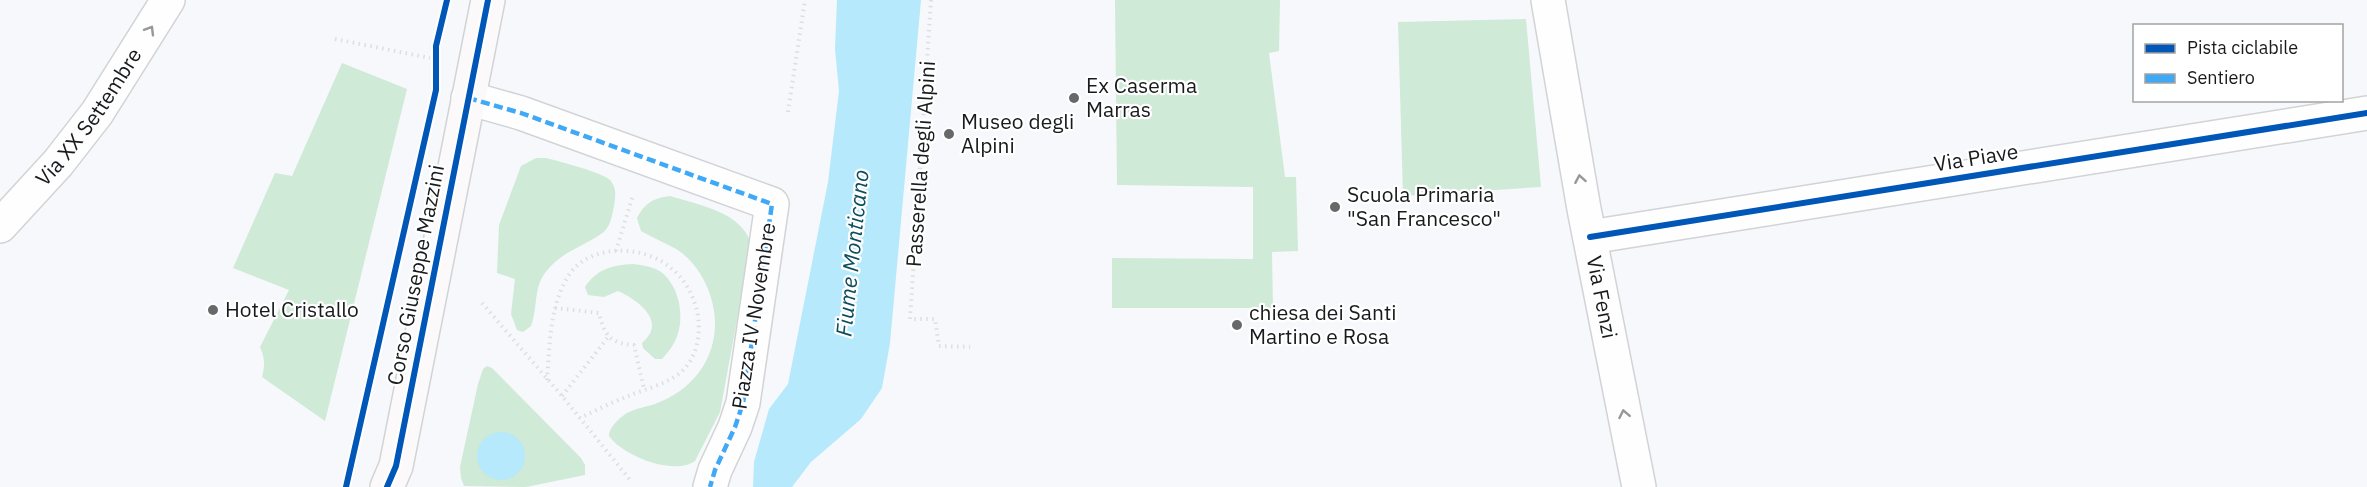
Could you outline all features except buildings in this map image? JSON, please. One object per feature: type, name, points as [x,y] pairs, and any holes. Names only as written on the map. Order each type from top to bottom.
[{"type":"street","name":"Via XX Settembre","points":[[0,226],[58,163],[97,112],[168,0]]},
{"type":"street","name":"Corso Giuseppe Mazzini","points":[[394,480],[488,0]]},
{"type":"street","name":"Via Fenzi","points":[[1548,0],[1637,482]]},
{"type":"street","name":"Piazza IV Novembre","points":[[471,83],[505,108],[772,204],[743,403],[710,487]]},
{"type":"street","name":"Via Piave","points":[[1590,237],[2367,112]]},
{"type":"path","points":[[789,112],[805,0]]},
{"type":"path","points":[[335,39],[434,57]]},
{"type":"path","points":[[616,251],[644,158]]},
{"type":"path","points":[[547,380],[555,308],[567,278],[576,266],[603,252],[628,250],[651,256],[672,268],[688,286],[697,308],[698,336],[688,364],[674,377],[580,418]]},
{"type":"path","points":[[482,303],[631,481]]},
{"type":"path","points":[[555,308],[598,313],[609,336],[619,344],[634,345],[644,389]]},
{"type":"path","points":[[562,396],[609,336]]},
{"type":"green space","points":[[1115,0],[1280,0],[1279,51],[1269,53],[1285,177],[1296,177],[1298,251],[1272,252],[1273,308],[1112,308],[1112,258],[1253,259],[1253,187],[1117,185]]},
{"type":"green space","points":[[1526,19],[1541,187],[1403,196],[1398,22]]},
{"type":"green space","points":[[342,63],[407,89],[325,421],[262,377],[264,362],[260,347],[289,290],[233,268],[275,173],[292,176]]},
{"type":"green space","points":[[536,158],[546,158],[606,177],[614,187],[615,199],[608,227],[604,232],[564,255],[545,273],[537,292],[531,326],[523,332],[517,330],[511,314],[515,279],[497,273],[499,225],[521,166]]},
{"type":"green space","points":[[670,196],[718,211],[729,217],[739,224],[751,244],[720,412],[695,461],[675,466],[649,462],[637,457],[609,436],[613,426],[626,414],[668,398],[690,383],[699,373],[711,349],[714,336],[714,312],[701,275],[682,253],[641,231],[637,218],[650,202]]},
{"type":"green space","points":[[633,264],[661,272],[668,279],[677,296],[680,306],[678,335],[662,359],[655,359],[643,348],[642,343],[652,327],[647,312],[641,306],[618,291],[604,297],[588,295],[585,287],[595,276],[606,269]]},
{"type":"green space","points":[[487,366],[492,368],[581,458],[585,465],[585,475],[526,487],[464,486],[460,467],[478,384],[483,369]]},
{"type":"water","name":"Fiume Monticano","points":[[837,0],[921,0],[890,343],[882,388],[861,419],[811,462],[792,487],[753,487],[754,462],[769,409],[788,384],[828,182],[839,91],[835,49]]},
{"type":"water","points":[[501,432],[518,439],[525,456],[518,473],[501,480],[484,473],[477,456],[484,439]]},
{"type":"marked path","points":[[468,98],[521,113],[772,204],[743,403],[710,487]]},
{"type":"cycle path","points":[[346,487],[436,90],[436,46],[447,0]]},
{"type":"cycle path","points":[[387,487],[396,466],[488,0]]},
{"type":"cycle path","points":[[1590,237],[2367,113]]},
{"type":"place","name":"Ex Caserma Marras","points":[[1074,98]]},
{"type":"place","name":"Museo degli Alpini","points":[[949,134]]},
{"type":"place","name":"Scuola Primaria \"San Francesco\"","points":[[1335,207]]},
{"type":"place","name":"Hotel Cristallo","points":[[213,310]]},
{"type":"place","name":"chiesa dei Santi Martino e Rosa","points":[[1237,325]]}]
